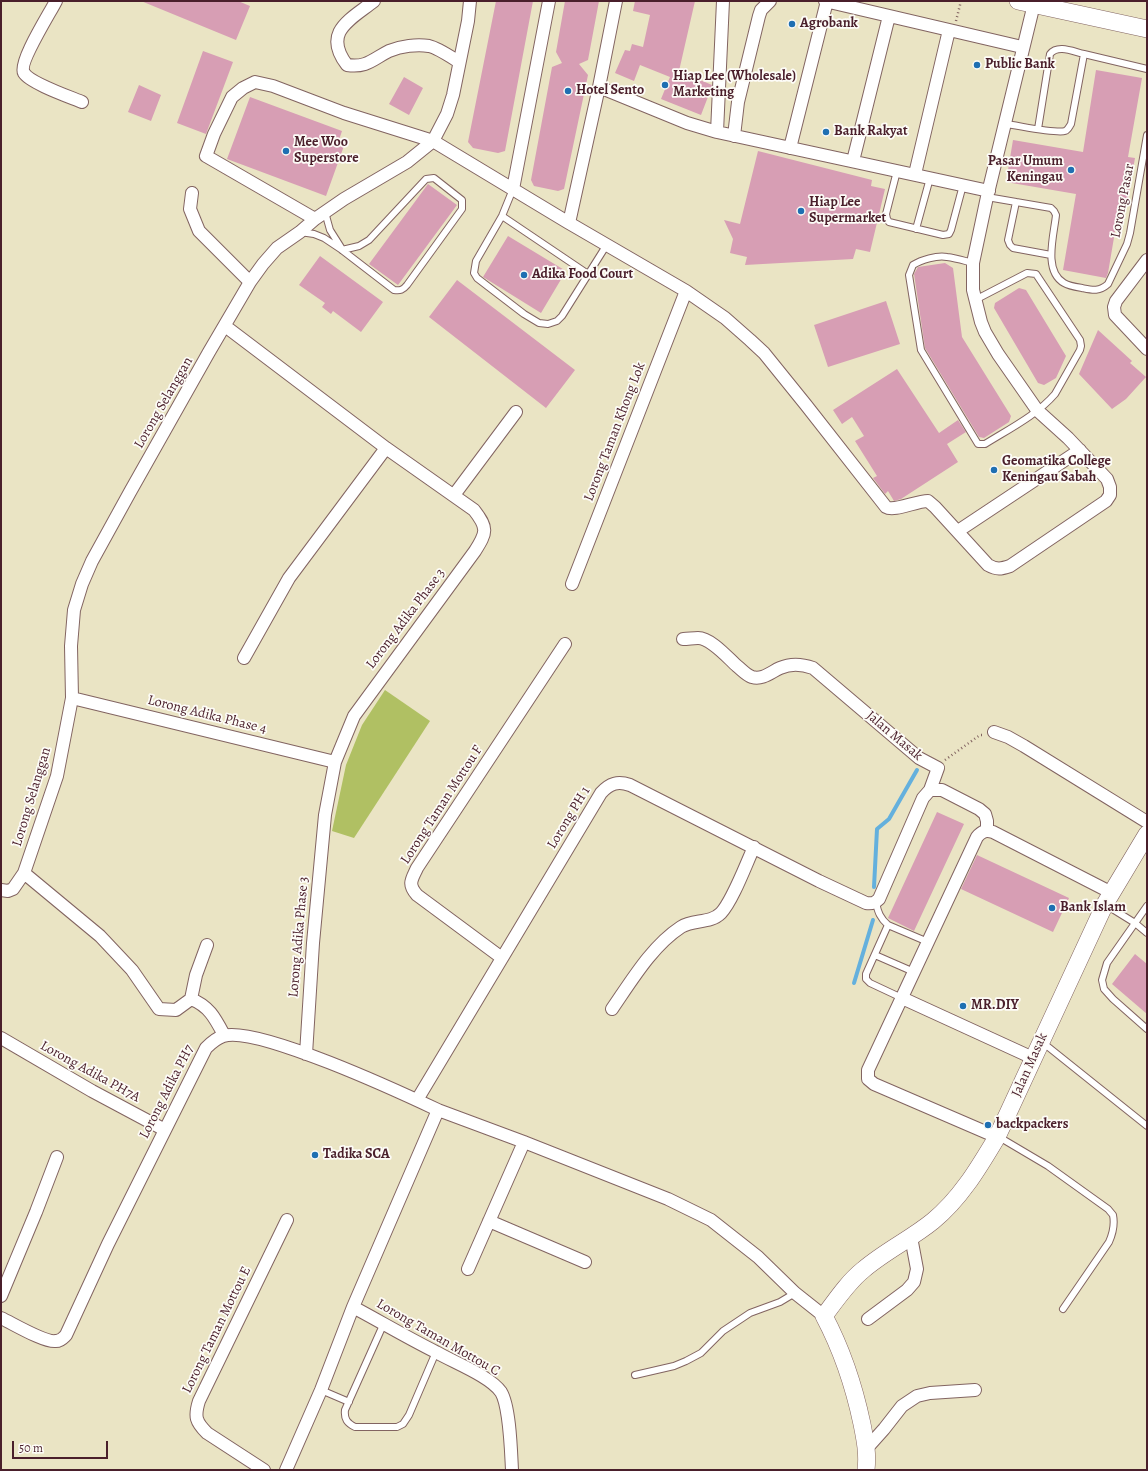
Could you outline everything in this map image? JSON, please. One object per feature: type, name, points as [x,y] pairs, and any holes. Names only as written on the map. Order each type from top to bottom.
[{"type":"street","points":[[56,1],[29,50],[23,68],[24,73],[37,83],[82,102]]},
{"type":"street","points":[[374,1],[341,28],[337,36],[340,55],[347,65],[357,66],[369,63],[390,51],[407,46],[430,46],[460,62]]},
{"type":"street","name":"Lorong Selanggan","points":[[1,890],[8,891],[13,888],[24,873],[56,776],[72,698],[71,646],[74,610],[82,584],[92,561],[250,282],[262,264],[277,248],[320,216],[407,162],[433,141],[447,114],[453,95],[468,21],[470,1]]},
{"type":"street","points":[[513,189],[549,1]]},
{"type":"street","points":[[569,223],[616,1]]},
{"type":"street","points":[[717,132],[723,1]]},
{"type":"street","points":[[734,136],[738,102],[759,16],[761,10],[770,1]]},
{"type":"street","points":[[790,148],[826,1],[1022,48]]},
{"type":"street","points":[[320,216],[206,156],[214,134],[232,97],[243,88],[255,82],[273,86],[344,112],[433,141],[606,246],[686,291],[725,318],[764,353],[849,458],[886,507],[893,509],[928,501],[958,531],[988,565],[994,569],[1001,569],[1010,566],[1106,501],[1110,495],[1110,487],[1107,479],[1080,450],[1038,410],[998,354],[981,322],[973,290],[973,263],[1022,48],[1026,3],[1147,29]]},
{"type":"street","points":[[853,162],[889,16]]},
{"type":"street","points":[[915,174],[951,30]]},
{"type":"street","points":[[599,87],[687,123],[717,132],[915,174],[963,185],[988,194]]},
{"type":"street","points":[[192,192],[190,209],[199,231],[250,282]]},
{"type":"street","points":[[1147,260],[1116,301],[1114,307],[1115,315],[1147,349]]},
{"type":"street","name":"Lorong Taman Khong Lok","points":[[572,584],[686,291]]},
{"type":"street","name":"Lorong Adika Phase 3","points":[[225,326],[386,448],[474,510],[483,521],[485,532],[475,551],[354,716],[335,762],[325,815],[313,942],[306,1054]]},
{"type":"street","points":[[454,495],[516,412]]},
{"type":"street","points":[[244,658],[289,578],[386,448]]},
{"type":"street","points":[[958,531],[1080,450]]},
{"type":"street","name":"Jalan Masak","points":[[683,639],[699,638],[706,640],[721,651],[746,674],[752,677],[759,678],[780,668],[793,665],[804,665],[813,668],[919,758],[938,768]]},
{"type":"street","name":"Lorong Taman Mottou F","points":[[502,958],[417,894],[411,888],[411,884],[417,868],[565,644]]},
{"type":"street","name":"Lorong Adika Phase 4","points":[[72,698],[335,762]]},
{"type":"street","points":[[994,732],[1008,737],[1024,746],[1147,822]]},
{"type":"street","points":[[876,903],[882,893],[923,798],[930,790],[938,768]]},
{"type":"street","name":"Lorong PH 1","points":[[417,1100],[601,793],[610,785],[619,782],[630,785],[819,881],[866,903],[876,903]]},
{"type":"street","points":[[930,790],[942,790],[979,808],[985,814],[987,831]]},
{"type":"street","points":[[997,1137],[874,1084],[868,1078],[868,1070],[976,837],[981,832],[993,832],[1107,898]]},
{"type":"street","name":"Jalan Masak","points":[[824,1316],[845,1288],[863,1270],[934,1220],[964,1190],[976,1173],[997,1137],[1107,898],[1147,834]]},
{"type":"street","points":[[612,1009],[647,960],[673,932],[683,925],[706,920],[720,914],[727,904],[754,847]]},
{"type":"street","points":[[24,873],[100,936],[132,970],[159,1009],[176,1010],[191,999],[196,975],[207,945]]},
{"type":"street","points":[[902,998],[1033,1058]]},
{"type":"street","points":[[191,999],[201,1003],[213,1016],[224,1035],[245,1035],[268,1041],[343,1068],[438,1110],[668,1199],[711,1220],[758,1257],[795,1293],[824,1316],[842,1354],[856,1397],[867,1448],[866,1470]]},
{"type":"street","name":"Lorong Adika PH7","points":[[1,1318],[47,1340],[58,1341],[66,1335],[108,1244],[187,1083],[206,1048],[216,1039],[224,1035]]},
{"type":"street","name":"Lorong Adika PH7A","points":[[1,1038],[92,1091],[165,1130]]},
{"type":"street","points":[[286,1470],[321,1390],[353,1307],[438,1110]]},
{"type":"street","points":[[468,1269],[524,1142]]},
{"type":"street","points":[[1,1296],[57,1157]]},
{"type":"street","name":"Lorong Taman Mottou E","points":[[264,1470],[207,1433],[196,1420],[196,1410],[287,1220]]},
{"type":"street","points":[[489,1221],[585,1262]]},
{"type":"street","points":[[868,1319],[907,1290],[914,1282],[917,1268],[911,1237]]},
{"type":"street","name":"Lorong Taman Mottou C","points":[[353,1307],[493,1384],[500,1392],[504,1400],[509,1428],[512,1470]]},
{"type":"street","points":[[867,1448],[902,1406],[917,1396],[975,1390]]},
{"type":"lane","points":[[1038,129],[1050,54],[1053,50],[1057,49],[1084,54],[1147,69]]},
{"type":"lane","points":[[1005,124],[1060,132],[1066,130],[1071,124],[1084,54]]},
{"type":"lane","name":"Lorong Pasar","points":[[1051,255],[1053,271],[1064,283],[1096,291],[1103,289],[1108,284],[1127,244],[1147,135]]},
{"type":"lane","points":[[897,171],[886,214],[889,222],[943,235],[949,234],[951,230],[963,185]]},
{"type":"lane","points":[[300,232],[314,234],[324,238],[394,290],[403,289],[462,208],[462,200],[434,178],[426,179],[369,240],[359,246],[342,250]]},
{"type":"lane","points":[[916,229],[930,178]]},
{"type":"lane","points":[[513,189],[502,216],[476,261],[474,273],[477,278],[524,314],[539,323],[548,324],[557,321],[568,307],[606,246]]},
{"type":"lane","points":[[988,194],[1016,202],[1050,208],[1054,211],[1056,215],[1051,255],[1013,248],[1010,245],[1008,240],[1016,202]]},
{"type":"lane","points":[[320,216],[342,250]]},
{"type":"lane","points":[[502,216],[588,274]]},
{"type":"lane","points":[[973,263],[947,256],[913,265],[909,275],[922,350],[978,444],[985,444],[1038,410],[1055,394],[1081,346],[1080,340],[1036,274],[1027,273],[975,300]]},
{"type":"lane","points":[[1107,898],[1147,933]]},
{"type":"lane","points":[[876,903],[879,915],[888,925],[928,942]]},
{"type":"lane","points":[[1147,906],[1107,964],[1102,980],[1104,989],[1147,1030]]},
{"type":"lane","points":[[888,925],[866,974],[866,979],[870,983],[902,998]]},
{"type":"lane","points":[[875,955],[914,972]]},
{"type":"lane","points":[[1040,1041],[1147,1126]]},
{"type":"lane","points":[[997,1137],[1048,1166],[1108,1209],[1113,1215],[1114,1229],[1109,1242],[1063,1308]]},
{"type":"lane","points":[[635,1375],[674,1366],[686,1361],[701,1353],[723,1331],[750,1313],[780,1302],[795,1293]]},
{"type":"lane","points":[[384,1323],[349,1402],[345,1416],[351,1425],[355,1427],[400,1426],[409,1415],[436,1352]]},
{"type":"lane","points":[[321,1390],[349,1402]]},
{"type":"path","points":[[951,30],[961,1]]},
{"type":"path","name":"Jalan Masak","points":[[938,768],[943,761],[980,735],[994,732]]},
{"type":"green space","points":[[385,690],[430,721],[354,838],[332,831],[346,765],[362,725]]},
{"type":"building","points":[[141,1],[238,1],[250,6],[236,40]]},
{"type":"building","points":[[496,1],[533,1],[505,151],[498,153],[473,148],[468,142]]},
{"type":"building","points":[[565,1],[599,1],[588,60],[579,64],[588,75],[564,189],[558,191],[534,186],[531,180],[552,67],[562,63],[556,52]]},
{"type":"building","points":[[635,1],[695,1],[679,71],[712,85],[701,115],[661,99],[670,77],[640,65],[634,81],[615,73],[625,50],[630,51],[632,44],[643,47],[650,15],[633,11]]},
{"type":"building","points":[[203,51],[233,62],[206,134],[177,123]]},
{"type":"building","name":"Pasar Umum Keningau","points":[[1096,70],[1142,78],[1128,157],[1135,158],[1127,203],[1120,202],[1106,278],[1063,270],[1076,194],[1006,182],[1013,140],[1083,152]]},
{"type":"building","points":[[404,77],[423,88],[409,115],[389,104]]},
{"type":"building","points":[[139,85],[161,95],[151,121],[128,112]]},
{"type":"building","name":"Mee Woo Superstore","points":[[250,97],[342,131],[339,140],[345,143],[326,196],[227,159]]},
{"type":"building","points":[[758,151],[872,180],[871,186],[885,189],[870,252],[856,249],[853,259],[745,265],[747,257],[730,253],[733,239],[724,220],[740,224]]},
{"type":"building","points":[[428,184],[457,205],[398,285],[369,264]]},
{"type":"building","name":"Adika Food Court","points":[[508,236],[566,271],[541,313],[483,277]]},
{"type":"building","points":[[320,256],[383,302],[361,332],[333,311],[331,314],[322,307],[325,303],[299,285]]},
{"type":"building","points":[[945,263],[953,268],[962,337],[1011,416],[1009,422],[984,438],[979,437],[925,348],[914,274],[918,267]]},
{"type":"building","points":[[457,280],[575,370],[546,408],[429,317]]},
{"type":"building","points":[[1019,288],[1026,290],[1066,356],[1056,378],[1044,385],[1038,383],[994,308],[995,303]]},
{"type":"building","points":[[886,301],[900,344],[828,367],[814,325]]},
{"type":"building","points":[[1098,330],[1132,361],[1130,363],[1146,377],[1126,399],[1112,409],[1079,374]]},
{"type":"building","points":[[897,369],[939,433],[958,420],[966,432],[947,444],[958,462],[901,499],[894,501],[888,491],[885,494],[873,478],[877,476],[855,441],[864,436],[852,417],[842,424],[833,410]]},
{"type":"building","points":[[937,812],[964,824],[914,931],[888,918]]},
{"type":"building","points":[[977,855],[1069,898],[1053,932],[961,889]]},
{"type":"building","points":[[1135,954],[1147,964],[1147,1014],[1112,984]]},
{"type":"waterway","points":[[874,887],[877,829],[889,819],[917,770]]},
{"type":"waterway","points":[[854,983],[873,920]]},
{"type":"place","name":"Agrobank","points":[[792,24]]},
{"type":"place","name":"Public Bank","points":[[977,65]]},
{"type":"place","name":"Hiap Lee (Wholesale) Marketing","points":[[665,85]]},
{"type":"place","name":"Hotel Sento","points":[[568,91]]},
{"type":"place","name":"Bank Rakyat","points":[[826,132]]},
{"type":"place","name":"Mee Woo Superstore","points":[[286,151]]},
{"type":"place","name":"Pasar Umum Keningau","points":[[1071,170]]},
{"type":"place","name":"Hiap Lee Supermarket","points":[[801,211]]},
{"type":"place","name":"Adika Food Court","points":[[524,275]]},
{"type":"place","name":"Geomatika College Keningau Sabah","points":[[994,470]]},
{"type":"place","name":"Bank Islam","points":[[1052,908]]},
{"type":"place","name":"MR.DIY","points":[[963,1006]]},
{"type":"place","name":"backpackers","points":[[988,1125]]},
{"type":"place","name":"Tadika SCA","points":[[315,1155]]}]
